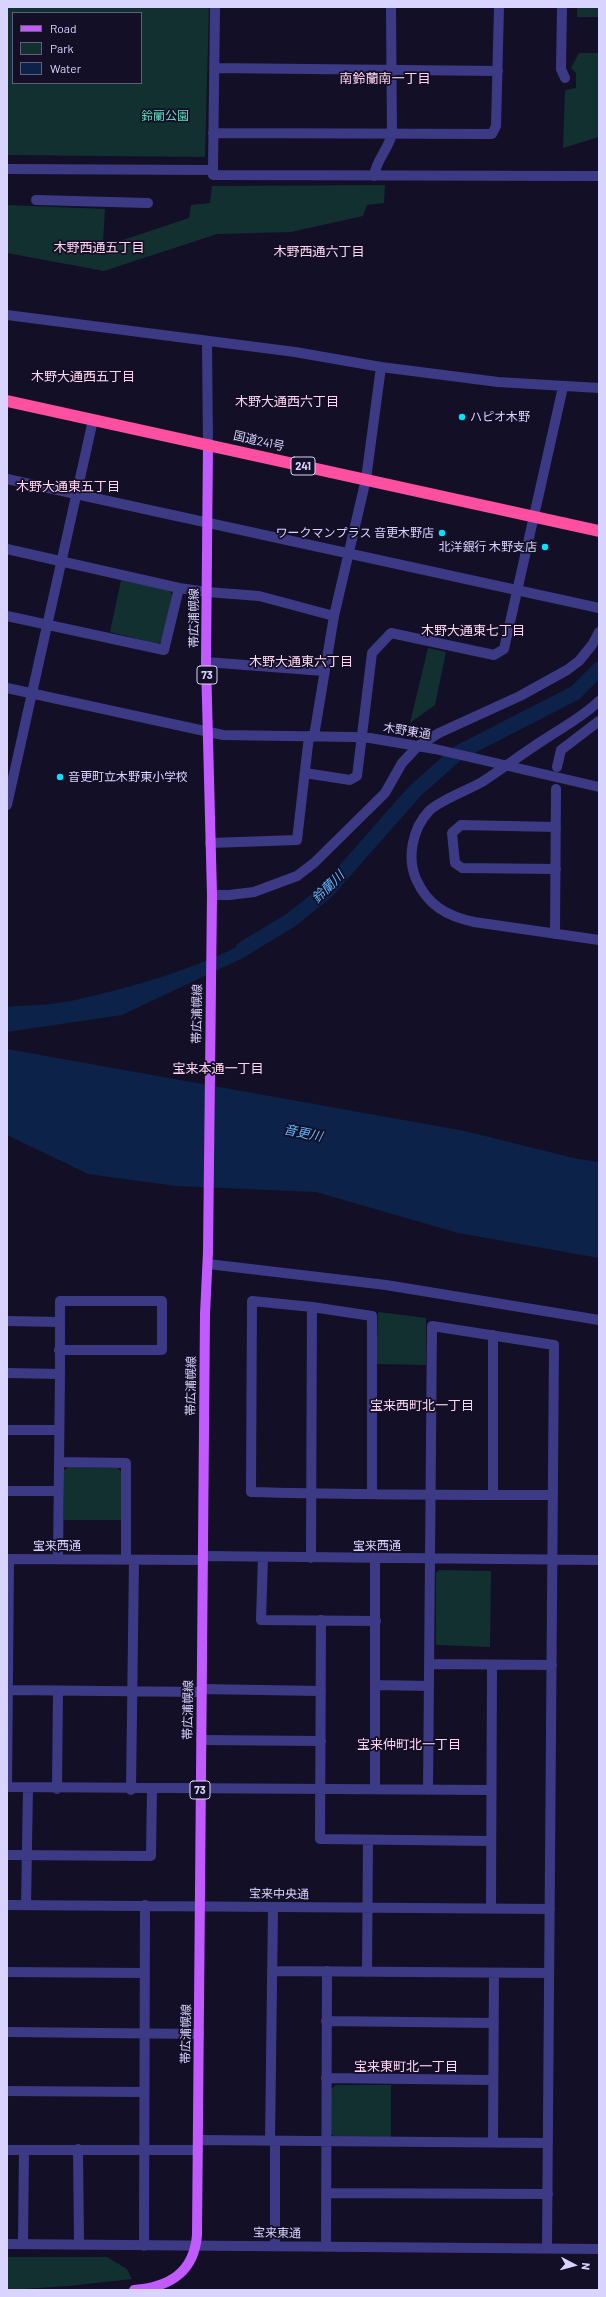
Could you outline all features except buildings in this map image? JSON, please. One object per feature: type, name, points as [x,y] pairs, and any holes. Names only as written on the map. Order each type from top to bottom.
[{"type":"highway","name":"国道241号","points":[[7,401],[599,530]]},
{"type":"main road","name":"帯広浦幌線","points":[[134,2290],[154,2288],[175,2279],[184,2270],[196,2246],[201,1906],[200,1790],[205,1314],[208,1264],[212,895],[206,662],[208,444]]},
{"type":"street","points":[[215,7],[213,175],[599,176]]},
{"type":"street","points":[[374,176],[375,166],[390,144],[392,134],[391,7]]},
{"type":"street","points":[[213,133],[492,134],[496,126],[499,7]]},
{"type":"street","points":[[562,7],[561,69],[565,78]]},
{"type":"street","points":[[214,68],[498,71]]},
{"type":"street","points":[[7,169],[213,170]]},
{"type":"street","points":[[36,200],[148,203]]},
{"type":"street","points":[[7,315],[207,342],[295,352],[381,367],[498,382],[599,388]]},
{"type":"street","points":[[207,342],[208,444]]},
{"type":"street","points":[[210,843],[297,840],[311,736],[334,616],[350,555],[366,480],[381,367]]},
{"type":"street","points":[[305,773],[350,780],[357,776],[372,653],[391,633],[494,655],[504,649],[563,387]]},
{"type":"street","points":[[7,805],[92,420]]},
{"type":"street","points":[[7,479],[350,555],[599,608]]},
{"type":"street","points":[[7,549],[179,588],[259,596],[334,616]]},
{"type":"street","points":[[7,616],[164,650],[179,588]]},
{"type":"street","points":[[212,895],[229,895],[254,892],[297,876],[314,863],[384,793],[402,762],[418,746],[439,733],[520,696],[567,670],[579,661],[592,645],[599,632]]},
{"type":"street","points":[[206,662],[324,670]]},
{"type":"street","name":"木野東通","points":[[7,688],[223,735],[370,738],[436,749],[599,787]]},
{"type":"street","points":[[599,701],[504,765],[482,782],[429,811],[418,828],[412,844],[411,860],[413,872],[420,888],[431,903],[455,918],[599,940]]},
{"type":"street","points":[[557,767],[561,750],[599,721]]},
{"type":"street","points":[[554,934],[556,789]]},
{"type":"street","points":[[556,827],[461,825],[452,833],[455,863],[462,868],[556,869]]},
{"type":"street","points":[[208,1264],[386,1285],[599,1320]]},
{"type":"street","points":[[58,1559],[58,1462],[60,1374],[59,1350],[60,1301],[162,1301],[162,1350],[59,1350]]},
{"type":"street","points":[[372,1494],[372,1316],[312,1307],[252,1301],[251,1492],[311,1494],[553,1495]]},
{"type":"street","points":[[311,1558],[312,1307]]},
{"type":"street","points":[[7,1321],[60,1322]]},
{"type":"street","points":[[428,1790],[432,1326],[554,1345],[548,2248]]},
{"type":"street","points":[[493,1335],[493,1495]]},
{"type":"street","points":[[7,1373],[60,1374]]},
{"type":"street","points":[[7,1430],[59,1430]]},
{"type":"street","points":[[58,1462],[126,1463],[133,1691],[131,1790]]},
{"type":"street","points":[[7,1491],[58,1491]]},
{"type":"street","points":[[263,1557],[261,1620],[376,1621]]},
{"type":"street","name":"宝来西通","points":[[8,1559],[130,1560],[263,1557],[599,1560]]},
{"type":"street","points":[[8,1559],[7,1788],[131,1790],[491,1790]]},
{"type":"street","points":[[375,1559],[375,1789]]},
{"type":"street","points":[[321,1620],[322,1691],[320,1839],[491,1841]]},
{"type":"street","points":[[430,1664],[552,1665]]},
{"type":"street","points":[[490,1908],[492,1665]]},
{"type":"street","points":[[375,1685],[430,1686]]},
{"type":"street","points":[[8,1690],[322,1691]]},
{"type":"street","points":[[56,1789],[58,1691]]},
{"type":"street","points":[[201,1740],[321,1741]]},
{"type":"street","points":[[26,1905],[28,1788]]},
{"type":"street","points":[[7,1855],[151,1856],[152,1790]]},
{"type":"street","points":[[367,1972],[368,1840]]},
{"type":"street","name":"宝来中央通","points":[[7,1905],[550,1909]]},
{"type":"street","points":[[144,2246],[145,1905]]},
{"type":"street","points":[[273,1907],[274,2246]]},
{"type":"street","points":[[272,1971],[549,1973]]},
{"type":"street","points":[[326,1971],[326,2247]]},
{"type":"street","points":[[7,1972],[145,1973]]},
{"type":"street","points":[[493,2142],[494,1972]]},
{"type":"street","points":[[326,2021],[494,2023]]},
{"type":"street","points":[[7,2032],[199,2034]]},
{"type":"street","points":[[326,2078],[493,2080]]},
{"type":"street","points":[[7,2091],[144,2092]]},
{"type":"street","points":[[198,2140],[548,2143]]},
{"type":"street","points":[[78,2149],[79,2244]]},
{"type":"street","points":[[7,2150],[198,2150]]},
{"type":"street","points":[[23,2244],[24,2150]]},
{"type":"street","points":[[326,2193],[548,2194]]},
{"type":"street","name":"宝来東通","points":[[7,2244],[599,2249]]},
{"type":"green space","name":"鈴蘭公園","points":[[7,7],[209,7],[205,157],[7,155]]},
{"type":"green space","points":[[577,7],[599,7],[599,17],[577,17]]},
{"type":"green space","points":[[579,53],[599,53],[599,137],[563,148],[565,90],[576,88],[576,73],[571,68]]},
{"type":"green space","points":[[385,185],[384,203],[367,205],[363,216],[291,232],[217,234],[104,271],[7,253],[7,205],[105,209],[103,242],[120,241],[189,218],[191,205],[210,203],[212,186]]},
{"type":"green space","points":[[121,580],[170,590],[172,596],[163,640],[158,644],[110,632]]},
{"type":"green space","points":[[428,648],[446,652],[435,705],[410,723]]},
{"type":"green space","points":[[378,1312],[426,1318],[426,1365],[376,1364]]},
{"type":"green space","points":[[68,1467],[117,1468],[123,1473],[122,1520],[64,1520],[64,1470]]},
{"type":"green space","points":[[439,1570],[491,1571],[490,1647],[436,1645],[436,1573]]},
{"type":"green space","points":[[336,2085],[391,2085],[391,2137],[335,2137],[331,2134],[331,2089]]},
{"type":"green space","points":[[7,2257],[107,2257],[127,2269],[132,2279],[69,2286],[7,2290]]},
{"type":"water","points":[[256,937],[263,940],[245,957],[122,1015],[7,1032],[7,1007],[71,1001],[142,983],[212,958]]},
{"type":"water","name":"音更川","points":[[7,1049],[465,1131],[578,1159],[599,1162],[599,1258],[458,1233],[316,1192],[176,1186],[88,1174],[7,1135]]},
{"type":"waterway","name":"鈴蘭川","points":[[243,949],[291,920],[326,892],[415,791],[458,753],[575,693],[599,669]]},
{"type":"place","name":"ハピオ木野","points":[[462,417]]},
{"type":"place","name":"ワークマンプラス 音更木野店","points":[[442,533]]},
{"type":"place","name":"北洋銀行 木野支店","points":[[545,547]]},
{"type":"place","name":"音更町立木野東小学校","points":[[60,777]]},
{"type":"district","name":"南鈴蘭南一丁目","points":[[385,79]]},
{"type":"district","name":"木野西通五丁目","points":[[99,248]]},
{"type":"district","name":"木野西通六丁目","points":[[319,252]]},
{"type":"district","name":"木野大通西五丁目","points":[[83,377]]},
{"type":"district","name":"木野大通西六丁目","points":[[287,402]]},
{"type":"district","name":"木野大通東五丁目","points":[[68,487]]},
{"type":"district","name":"木野大通東七丁目","points":[[473,631]]},
{"type":"district","name":"木野大通東六丁目","points":[[301,662]]},
{"type":"district","name":"宝来本通一丁目","points":[[218,1069]]},
{"type":"district","name":"宝来西町北一丁目","points":[[422,1406]]},
{"type":"district","name":"宝来仲町北一丁目","points":[[409,1745]]},
{"type":"district","name":"宝来東町北一丁目","points":[[406,2067]]}]
